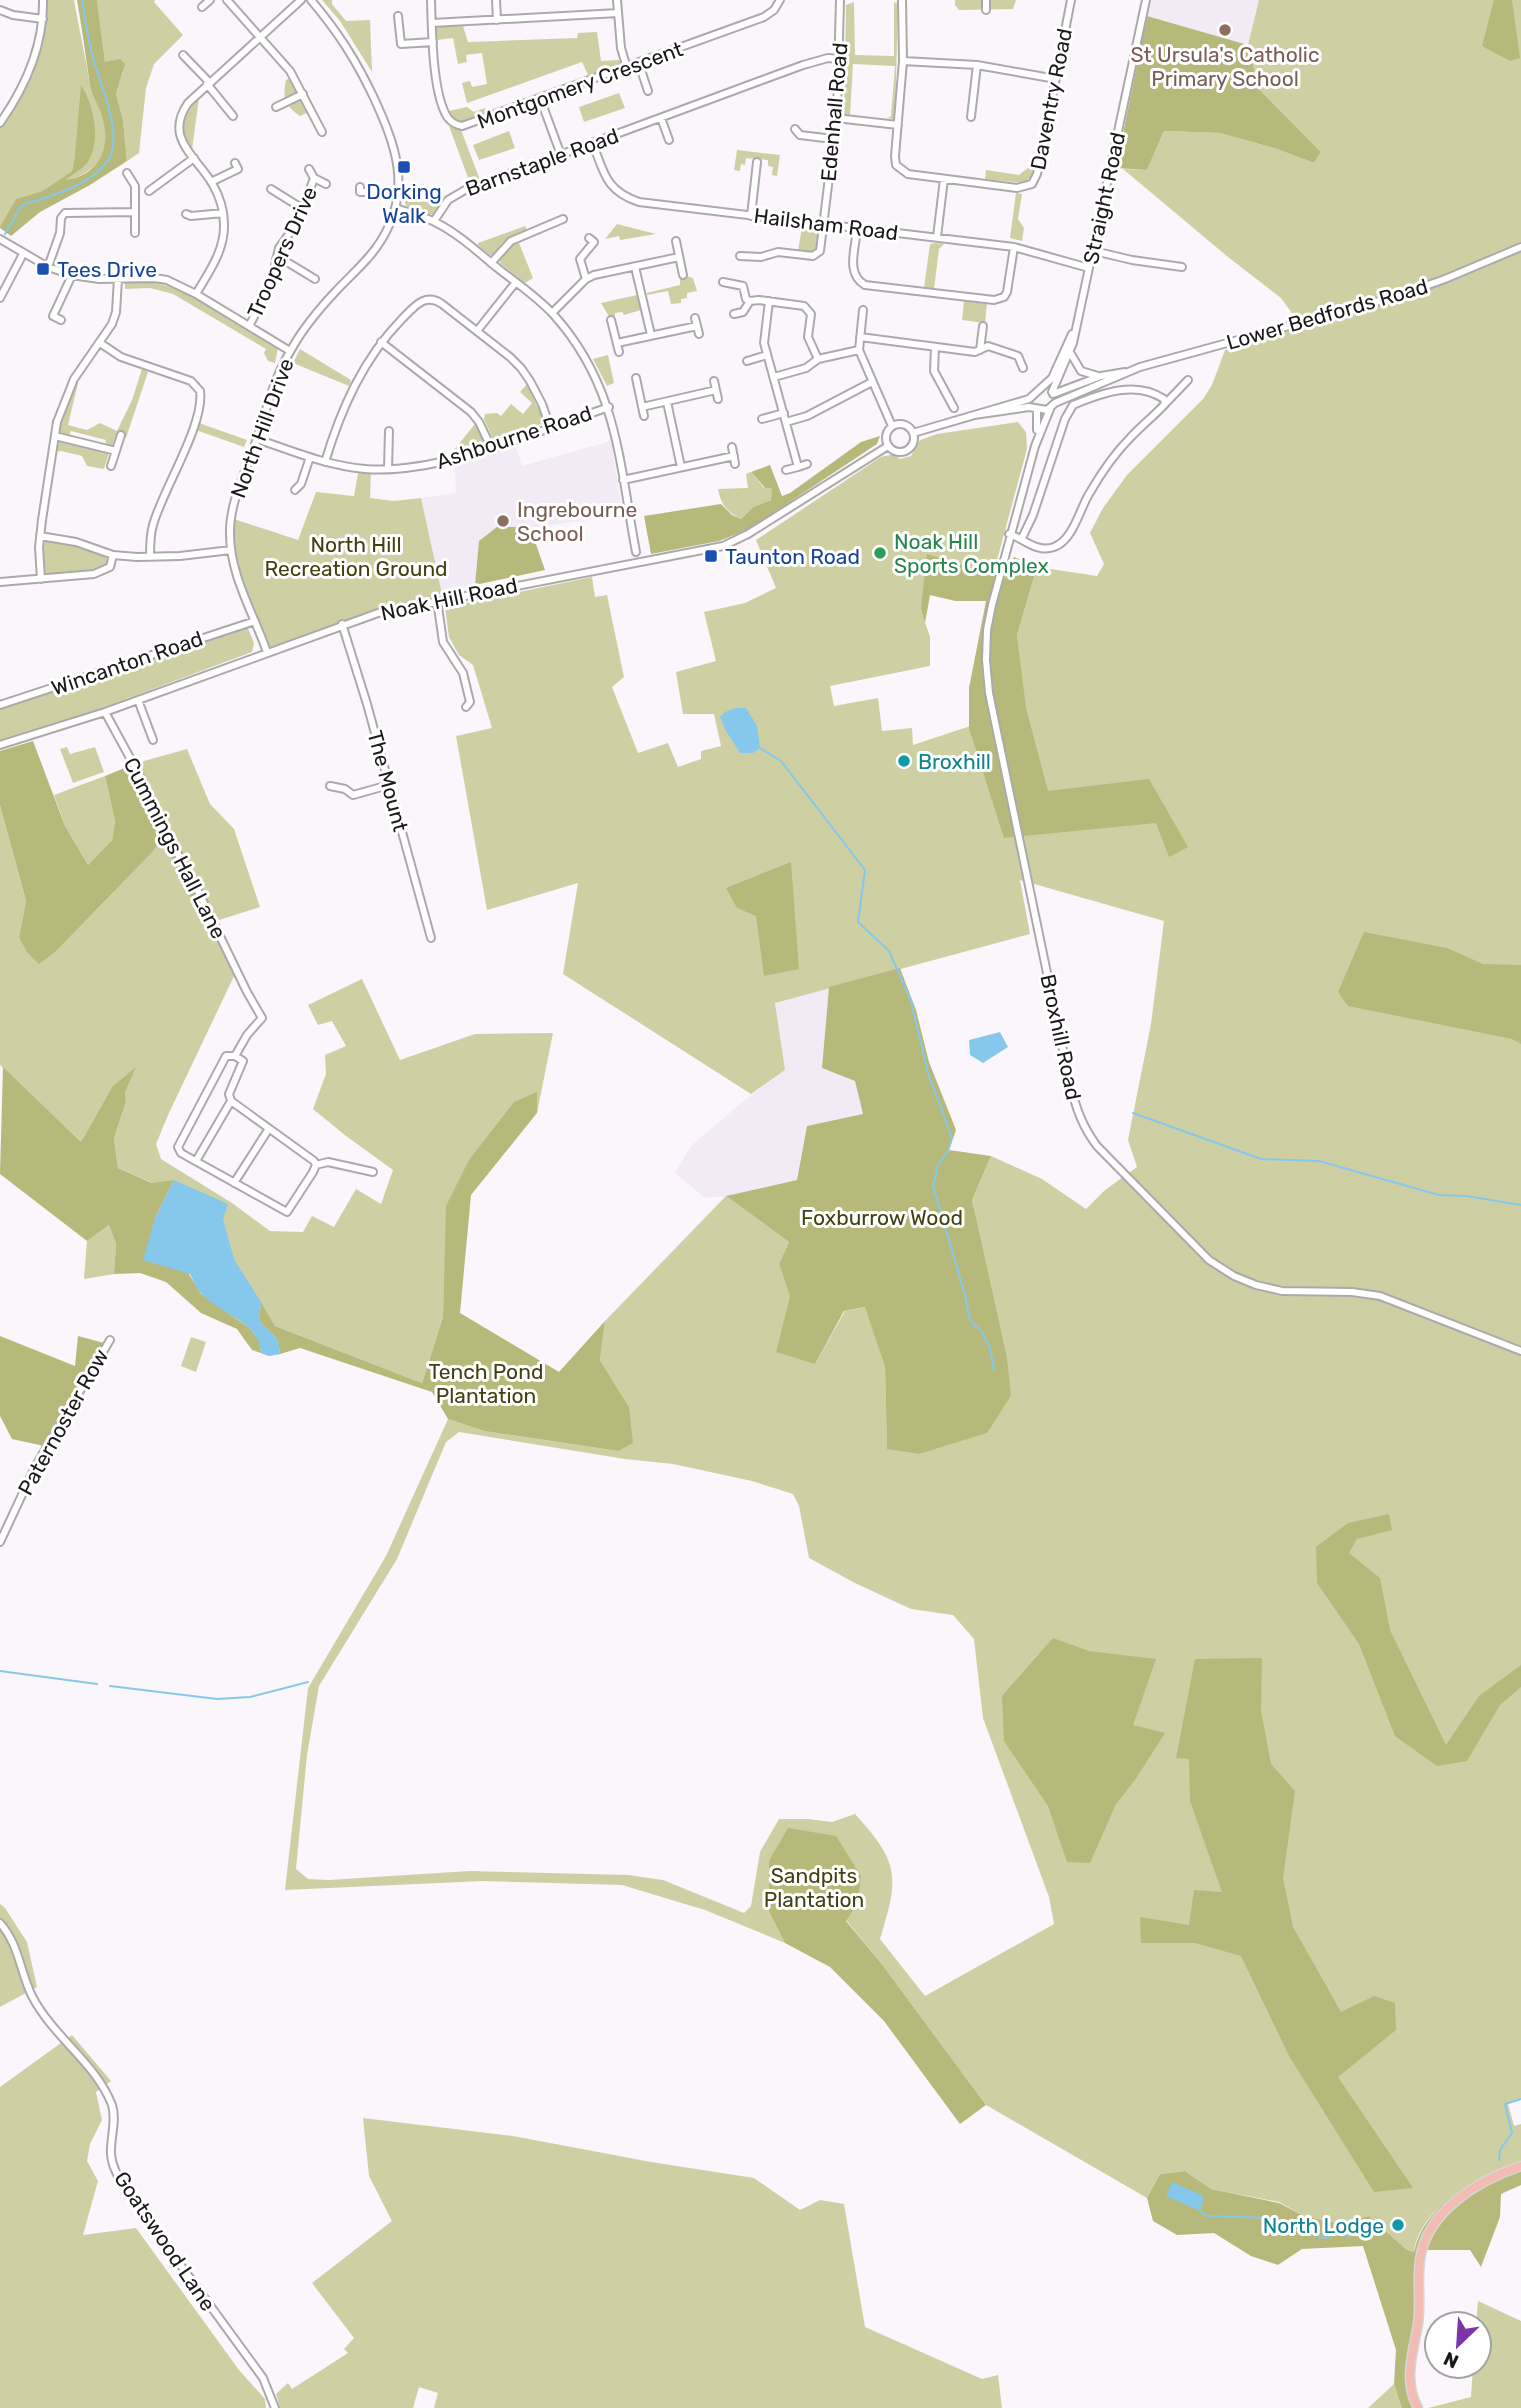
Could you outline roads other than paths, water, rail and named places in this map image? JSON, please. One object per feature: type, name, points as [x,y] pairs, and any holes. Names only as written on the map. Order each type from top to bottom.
[{"type":"main road","points":[[1418,2408],[1412,2394],[1410,2358],[1419,2312],[1420,2254],[1431,2229],[1448,2208],[1489,2178],[1521,2166]]},
{"type":"street","points":[[0,123],[30,72],[43,19],[43,0]]},
{"type":"street","points":[[202,7],[210,0]]},
{"type":"street","points":[[227,0],[290,71],[322,132]]},
{"type":"street","points":[[196,294],[219,253],[224,232],[223,213],[211,182],[180,137],[179,120],[188,103],[208,83],[300,0]]},
{"type":"street","name":"North Hill Drive","points":[[267,652],[238,580],[230,550],[232,513],[272,388],[290,351],[323,304],[382,240],[395,208],[398,191],[399,174],[392,136],[352,54],[340,34],[311,0]]},
{"type":"street","name":"Montgomery Crescent","points":[[431,0],[438,85],[446,114],[454,124],[466,126],[764,17],[775,10],[780,0]]},
{"type":"street","points":[[496,0],[497,20]]},
{"type":"street","points":[[617,0],[621,48],[627,68]]},
{"type":"street","name":"Edenhall Road","points":[[740,256],[761,257],[778,252],[816,256],[820,251],[836,118],[840,0]]},
{"type":"street","name":"Daventry Road","points":[[902,0],[903,61],[895,161],[899,170],[908,174],[1016,188],[1032,184],[1037,174],[1070,0]]},
{"type":"street","points":[[986,0],[986,9]]},
{"type":"street","name":"Straight Road","points":[[1053,393],[1070,352],[1094,251],[1146,0]]},
{"type":"street","points":[[0,10],[13,15],[43,19]]},
{"type":"street","points":[[432,23],[618,13]]},
{"type":"street","points":[[398,16],[401,44],[433,42]]},
{"type":"street","points":[[183,55],[233,116]]},
{"type":"street","name":"Barnstaple Road","points":[[434,221],[440,209],[455,194],[811,63],[828,58],[840,59]]},
{"type":"street","points":[[903,61],[977,65],[1056,79]]},
{"type":"street","points":[[639,64],[648,91]]},
{"type":"street","points":[[971,117],[977,65]]},
{"type":"street","points":[[276,107],[303,94]]},
{"type":"street","points":[[540,98],[561,155]]},
{"type":"street","points":[[661,118],[669,140]]},
{"type":"street","points":[[836,118],[898,125]]},
{"type":"street","points":[[795,129],[800,135],[833,139]]},
{"type":"street","name":"Hailsham Road","points":[[593,144],[609,184],[631,200],[1014,247],[1089,268]]},
{"type":"street","points":[[149,191],[194,158]]},
{"type":"street","points":[[751,216],[757,162]]},
{"type":"street","points":[[211,182],[238,169],[235,163]]},
{"type":"street","name":"Troopers Drive","points":[[309,169],[314,178],[326,184]]},
{"type":"street","points":[[127,173],[135,186],[135,233]]},
{"type":"street","name":"Troopers Drive","points":[[249,326],[270,287],[282,241],[299,220],[314,178]]},
{"type":"street","points":[[937,237],[944,179]]},
{"type":"street","points":[[360,187],[360,192],[398,191]]},
{"type":"street","points":[[271,189],[303,209]]},
{"type":"street","points":[[395,208],[434,221],[516,282],[552,313],[589,363],[609,407],[636,552]]},
{"type":"street","points":[[48,267],[60,233],[61,218],[65,213],[135,212]]},
{"type":"street","points":[[186,214],[191,216],[223,213]]},
{"type":"street","points":[[491,263],[511,240],[563,219]]},
{"type":"street","points":[[858,228],[853,271],[858,281],[865,285],[999,299],[1004,297],[1009,286],[1014,247]]},
{"type":"street","points":[[586,279],[580,259],[594,242],[589,238]]},
{"type":"street","points":[[2,240],[48,267],[72,275],[89,278],[167,280],[196,294],[290,351]]},
{"type":"street","points":[[676,241],[683,275]]},
{"type":"street","name":"Lower Bedfords Road","points":[[1053,393],[1101,376],[1131,371],[1394,297],[1521,247]]},
{"type":"street","points":[[1094,251],[1182,267]]},
{"type":"street","points":[[0,298],[23,254]]},
{"type":"street","points":[[552,313],[586,279],[679,257]]},
{"type":"street","points":[[276,259],[287,262],[315,279]]},
{"type":"street","points":[[635,267],[651,335]]},
{"type":"street","points":[[61,320],[53,316],[72,275]]},
{"type":"street","points":[[41,579],[40,536],[62,406],[74,379],[112,324],[116,312],[118,279]]},
{"type":"street","points":[[477,331],[516,282]]},
{"type":"street","points":[[723,282],[743,285],[746,299],[750,301],[804,306],[810,311],[808,337],[818,359]]},
{"type":"street","points":[[325,462],[347,400],[381,342],[411,310],[427,299],[436,300],[510,357],[530,381],[550,427]]},
{"type":"street","points":[[734,314],[743,312],[750,301]]},
{"type":"street","points":[[769,301],[764,343],[798,467]]},
{"type":"street","points":[[863,310],[859,350],[892,426]]},
{"type":"street","points":[[695,318],[699,334]]},
{"type":"street","points":[[611,320],[619,352]]},
{"type":"street","points":[[617,343],[697,326]]},
{"type":"street","points":[[979,350],[983,326]]},
{"type":"street","name":"Noak Hill Road","points":[[0,746],[105,712],[378,612],[723,546],[748,534],[888,446],[894,451],[904,452],[914,442],[913,433],[1023,402],[1052,378],[1074,330]]},
{"type":"street","points":[[860,337],[975,352],[988,346],[1018,356],[1026,352]]},
{"type":"street","points":[[381,342],[471,412],[491,447]]},
{"type":"street","points":[[100,343],[121,357],[191,382],[200,391],[200,404],[183,453],[152,526],[150,557]]},
{"type":"street","points":[[935,347],[934,371],[954,408]]},
{"type":"street","points":[[774,377],[806,368],[818,359],[859,350]]},
{"type":"street","points":[[1070,352],[1081,371],[1101,376]]},
{"type":"street","points":[[747,361],[768,355]]},
{"type":"street","points":[[1018,356],[1023,368]]},
{"type":"street","name":"Lower Bedfords Road","points":[[1052,406],[1131,371]]},
{"type":"street","points":[[636,378],[644,416]]},
{"type":"street","points":[[1009,534],[1022,538],[1028,544],[1044,548],[1065,541],[1083,504],[1107,467],[1129,439],[1188,380]]},
{"type":"street","points":[[714,382],[718,399]]},
{"type":"street","points":[[786,422],[807,416],[872,382]]},
{"type":"street","points":[[1022,538],[1040,496],[1065,419],[1073,405],[1128,388],[1157,394],[1164,399],[1165,404]]},
{"type":"street","points":[[1042,389],[1053,393],[1052,406]]},
{"type":"street","points":[[642,407],[716,390]]},
{"type":"street","points":[[1034,395],[1033,402],[1037,408]]},
{"type":"street","points":[[667,402],[681,467]]},
{"type":"street","name":"Noak Hill Road","points":[[974,415],[1029,407],[1043,411],[1052,406]]},
{"type":"street","name":"Broxhill Road","points":[[1035,446],[1052,406]]},
{"type":"street","name":"Ashbourne Road","points":[[257,439],[325,462],[363,469],[416,467],[447,461],[609,407]]},
{"type":"street","name":"Broxhill Road","points":[[1037,408],[1039,424],[1035,446],[1009,534],[987,630],[986,660],[989,693],[1070,1084],[1077,1114],[1085,1131],[1209,1259],[1234,1276],[1282,1291],[1353,1292],[1380,1296],[1521,1351]]},
{"type":"street","points":[[762,419],[784,414]]},
{"type":"street","points":[[892,426],[903,424],[913,433]]},
{"type":"street","points":[[888,446],[886,437],[892,426]]},
{"type":"street","points":[[388,469],[389,431]]},
{"type":"street","points":[[111,466],[121,435]]},
{"type":"street","points":[[55,436],[116,451]]},
{"type":"street","points":[[732,447],[735,464]]},
{"type":"street","points":[[623,480],[734,456]]},
{"type":"street","points":[[295,489],[301,484],[310,457]]},
{"type":"street","points":[[786,470],[807,464]]},
{"type":"street","points":[[40,536],[76,542],[113,555],[150,557],[230,550]]},
{"type":"street","points":[[0,582],[94,574],[110,568],[113,555]]},
{"type":"street","points":[[437,600],[443,642],[460,666],[468,688],[470,702],[466,707]]},
{"type":"street","name":"Wincanton Road","points":[[0,705],[255,621]]},
{"type":"street","name":"The Mount","points":[[342,624],[367,704],[431,938]]},
{"type":"street","points":[[138,700],[153,740]]},
{"type":"street","name":"Cummings Hall Lane","points":[[105,712],[198,891],[243,986],[262,1018],[234,1056]]},
{"type":"street","points":[[330,786],[345,789],[353,795],[389,785]]},
{"type":"street","points":[[316,1165],[231,1101],[229,1094],[243,1061],[234,1056],[226,1056],[178,1147],[180,1153],[287,1212],[316,1165],[328,1162],[373,1172]]},
{"type":"street","points":[[195,1161],[231,1101]]},
{"type":"street","points":[[234,1183],[268,1129]]},
{"type":"street","name":"Paternoster Row","points":[[0,1542],[35,1467],[110,1340]]},
{"type":"street","name":"Goatswood Lane","points":[[0,1923],[12,1939],[28,1987],[43,2014],[105,2088],[113,2110],[111,2154],[117,2174],[263,2378],[275,2408]]},
{"type":"water","points":[[736,708],[746,708],[757,726],[760,748],[753,753],[740,753],[720,717]]},
{"type":"water","points":[[1000,1032],[1008,1047],[983,1063],[970,1055],[969,1040]]},
{"type":"water","points":[[174,1180],[228,1204],[223,1219],[234,1259],[261,1302],[259,1321],[278,1340],[280,1354],[269,1356],[261,1353],[254,1333],[209,1300],[198,1289],[190,1274],[143,1260],[155,1218]]},
{"type":"water","points":[[1172,2182],[1204,2196],[1200,2211],[1166,2196]]},
{"type":"waterway","points":[[5,234],[22,205],[83,182],[94,175],[110,157],[113,147],[112,121],[91,51],[82,0]]},
{"type":"waterway","points":[[760,748],[781,761],[865,870],[858,922],[889,951],[911,1001],[928,1073],[952,1138],[948,1151],[938,1165],[933,1186],[970,1321],[982,1332],[990,1348],[994,1370]]},
{"type":"waterway","points":[[1133,1113],[1261,1159],[1319,1161],[1439,1195],[1466,1196],[1521,1205]]},
{"type":"waterway","points":[[0,1671],[97,1684]]},
{"type":"waterway","points":[[110,1686],[217,1699],[250,1697],[308,1682]]},
{"type":"waterway","points":[[1499,2160],[1500,2150],[1512,2133],[1505,2104],[1521,2099]]},
{"type":"waterway","points":[[1200,2211],[1207,2216],[1272,2218],[1324,2238],[1335,2234],[1349,2236]]},
{"type":"place","name":"St Ursula's Catholic Primary School","points":[[1225,30]]},
{"type":"place","name":"Dorking Walk","points":[[404,167]]},
{"type":"place","name":"Tees Drive","points":[[43,269]]},
{"type":"place","name":"Ingrebourne School","points":[[503,521]]},
{"type":"place","name":"Noak Hill Sports Complex","points":[[880,553]]},
{"type":"place","name":"Taunton Road","points":[[711,556]]},
{"type":"place","name":"Broxhill","points":[[904,761]]},
{"type":"place","name":"North Lodge","points":[[1398,2225]]},
{"type":"park label","name":"North Hill Recreation Ground","points":[[356,556]]},
{"type":"park label","name":"Foxburrow Wood","points":[[882,1217]]},
{"type":"park label","name":"Tench Pond Plantation","points":[[486,1383]]},
{"type":"park label","name":"Sandpits Plantation","points":[[814,1887]]}]
